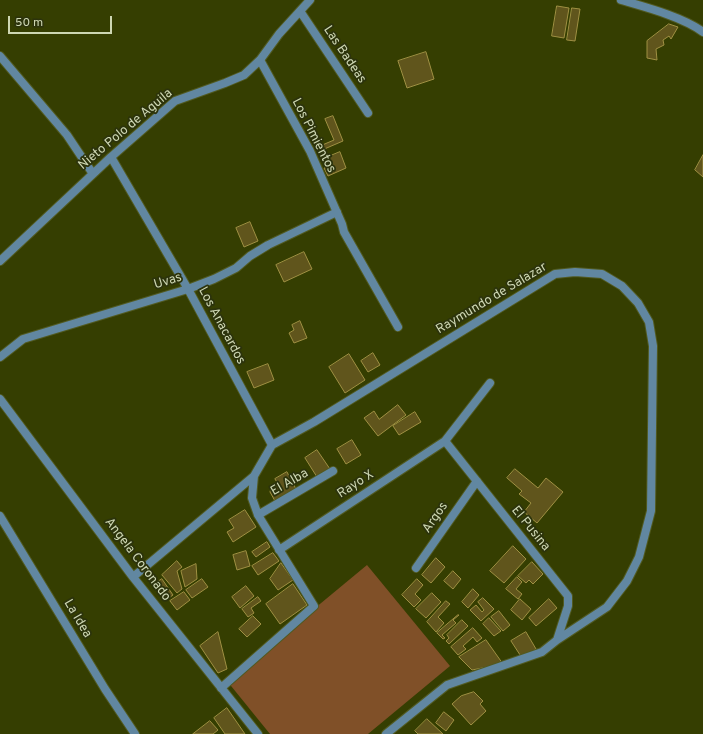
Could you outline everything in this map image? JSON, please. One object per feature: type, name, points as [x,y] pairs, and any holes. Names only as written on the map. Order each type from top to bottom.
[{"type":"street","name":"Nieto Polo de Aguila","points":[[0,261],[92,174],[176,101],[244,75],[260,60],[279,34],[310,0]]},
{"type":"street","points":[[621,0],[652,9],[695,26],[703,32]]},
{"type":"street","name":"Las Badeas","points":[[300,11],[368,113]]},
{"type":"street","points":[[0,56],[67,135],[92,174]]},
{"type":"street","name":"Los Pimientos","points":[[260,60],[310,151],[337,212],[344,232],[398,327]]},
{"type":"street","name":"Los Anacardos","points":[[111,157],[188,289],[272,445]]},
{"type":"street","name":"Uvas","points":[[0,357],[23,339],[188,289],[236,268],[250,256],[268,245],[337,212]]},
{"type":"street","name":"Raymundo de Salazar","points":[[272,445],[314,422],[555,274],[575,272],[602,274],[622,286],[638,303],[649,322],[653,346],[651,511],[639,557],[627,581],[607,607],[557,640],[542,652],[447,685],[386,734]]},
{"type":"street","name":"Rayo X","points":[[279,550],[445,441],[490,383]]},
{"type":"street","name":"Angela Coronado","points":[[0,399],[133,577],[258,734]]},
{"type":"street","name":"El Pusina","points":[[445,441],[568,596],[568,606],[557,640]]},
{"type":"street","points":[[133,577],[254,476],[272,445]]},
{"type":"street","name":"El Alba","points":[[258,515],[333,471]]},
{"type":"street","points":[[221,688],[314,606],[258,515],[252,498],[254,476]]},
{"type":"street","name":"Argos","points":[[416,568],[477,481]]},
{"type":"street","name":"La Idea","points":[[0,516],[105,689],[135,734]]},
{"type":"shaded area","points":[[367,565],[450,666],[368,734],[270,734],[227,681]]},
{"type":"building","points":[[557,6],[569,8],[564,38],[552,36]]},
{"type":"building","points":[[572,8],[580,9],[575,41],[567,40]]},
{"type":"building","points":[[669,24],[678,27],[671,39],[669,36],[663,40],[664,45],[656,49],[657,60],[647,58],[647,41]]},
{"type":"building","points":[[426,52],[434,79],[407,88],[398,61]]},
{"type":"building","points":[[333,116],[343,141],[322,150],[320,146],[334,140],[325,119]]},
{"type":"building","points":[[340,152],[346,168],[328,176],[324,168],[331,165],[328,157]]},
{"type":"building","points":[[703,155],[703,177],[695,170]]},
{"type":"building","points":[[250,222],[258,241],[244,247],[236,228]]},
{"type":"building","points":[[304,252],[312,269],[284,282],[276,265]]},
{"type":"building","points":[[300,321],[307,338],[294,343],[289,333],[294,330],[292,325]]},
{"type":"building","points":[[373,353],[380,365],[368,372],[361,361]]},
{"type":"building","points":[[349,354],[365,380],[345,393],[329,367]]},
{"type":"building","points":[[268,364],[274,380],[254,388],[247,372]]},
{"type":"building","points":[[398,405],[406,415],[378,436],[364,418],[374,411],[379,419]]},
{"type":"building","points":[[415,412],[421,422],[399,435],[393,426]]},
{"type":"building","points":[[352,440],[361,455],[346,464],[337,449]]},
{"type":"building","points":[[317,450],[330,469],[317,477],[305,458]]},
{"type":"building","points":[[515,469],[538,488],[546,478],[563,492],[537,523],[524,512],[531,503],[519,494],[522,491],[507,478]]},
{"type":"building","points":[[287,472],[296,489],[275,501],[270,492],[271,488],[278,484],[275,479]]},
{"type":"building","points":[[245,510],[256,527],[233,542],[227,532],[234,528],[229,520]]},
{"type":"building","points":[[267,542],[270,547],[256,557],[252,552]]},
{"type":"building","points":[[513,546],[526,559],[504,583],[490,571]]},
{"type":"building","points":[[246,551],[250,566],[237,570],[233,555]]},
{"type":"building","points":[[273,553],[279,561],[258,575],[252,566]]},
{"type":"building","points":[[436,558],[445,567],[431,583],[422,575]]},
{"type":"building","points":[[177,561],[182,567],[177,571],[182,589],[177,593],[162,575]]},
{"type":"building","points":[[532,562],[543,574],[533,584],[529,580],[526,583],[518,576]]},
{"type":"building","points":[[281,563],[293,580],[278,590],[270,579]]},
{"type":"building","points":[[196,564],[197,579],[185,587],[181,571]]},
{"type":"building","points":[[453,571],[461,579],[453,589],[444,581]]},
{"type":"building","points":[[517,577],[522,582],[516,589],[522,594],[518,599],[506,589]]},
{"type":"building","points":[[162,579],[173,595],[166,600],[155,584]]},
{"type":"building","points":[[202,579],[208,587],[192,598],[186,590]]},
{"type":"building","points":[[417,579],[423,585],[415,594],[421,600],[414,607],[402,595]]},
{"type":"building","points":[[293,584],[307,605],[280,624],[266,604]]},
{"type":"building","points":[[246,586],[254,596],[240,608],[232,597]]},
{"type":"building","points":[[473,589],[479,595],[468,608],[462,602]]},
{"type":"building","points":[[184,592],[190,600],[177,610],[170,601]]},
{"type":"building","points":[[432,593],[441,602],[426,618],[416,609]]},
{"type":"building","points":[[258,597],[261,601],[251,608],[254,613],[248,617],[242,609]]},
{"type":"building","points":[[483,598],[494,609],[481,621],[470,610],[476,605],[482,612],[484,610],[478,602]]},
{"type":"building","points":[[520,599],[531,609],[522,620],[511,610]]},
{"type":"building","points":[[549,599],[557,608],[536,626],[529,618]]},
{"type":"building","points":[[446,601],[450,604],[438,617],[444,623],[436,632],[427,622]]},
{"type":"building","points":[[499,611],[510,625],[503,631],[491,617]]},
{"type":"building","points":[[458,615],[453,620],[456,623],[442,635],[445,638],[443,639],[437,633]]},
{"type":"building","points":[[253,616],[261,624],[247,637],[239,629]]},
{"type":"building","points":[[489,618],[501,631],[494,636],[483,624]]},
{"type":"building","points":[[462,620],[468,626],[449,644],[446,641],[449,638],[447,635]]},
{"type":"building","points":[[473,628],[482,638],[477,642],[473,637],[463,646],[466,649],[458,655],[451,647]]},
{"type":"building","points":[[218,632],[227,669],[218,673],[200,646]]},
{"type":"building","points":[[526,632],[536,649],[522,658],[511,641]]},
{"type":"building","points":[[486,640],[503,664],[472,670],[459,657]]},
{"type":"building","points":[[474,692],[483,701],[480,704],[486,711],[471,725],[452,704],[461,696]]},
{"type":"building","points":[[227,708],[245,734],[225,734],[214,718]]},
{"type":"building","points":[[444,712],[454,720],[446,731],[436,723]]},
{"type":"building","points":[[427,719],[443,734],[418,734],[415,731]]},
{"type":"building","points":[[210,721],[218,730],[213,734],[193,734]]}]
